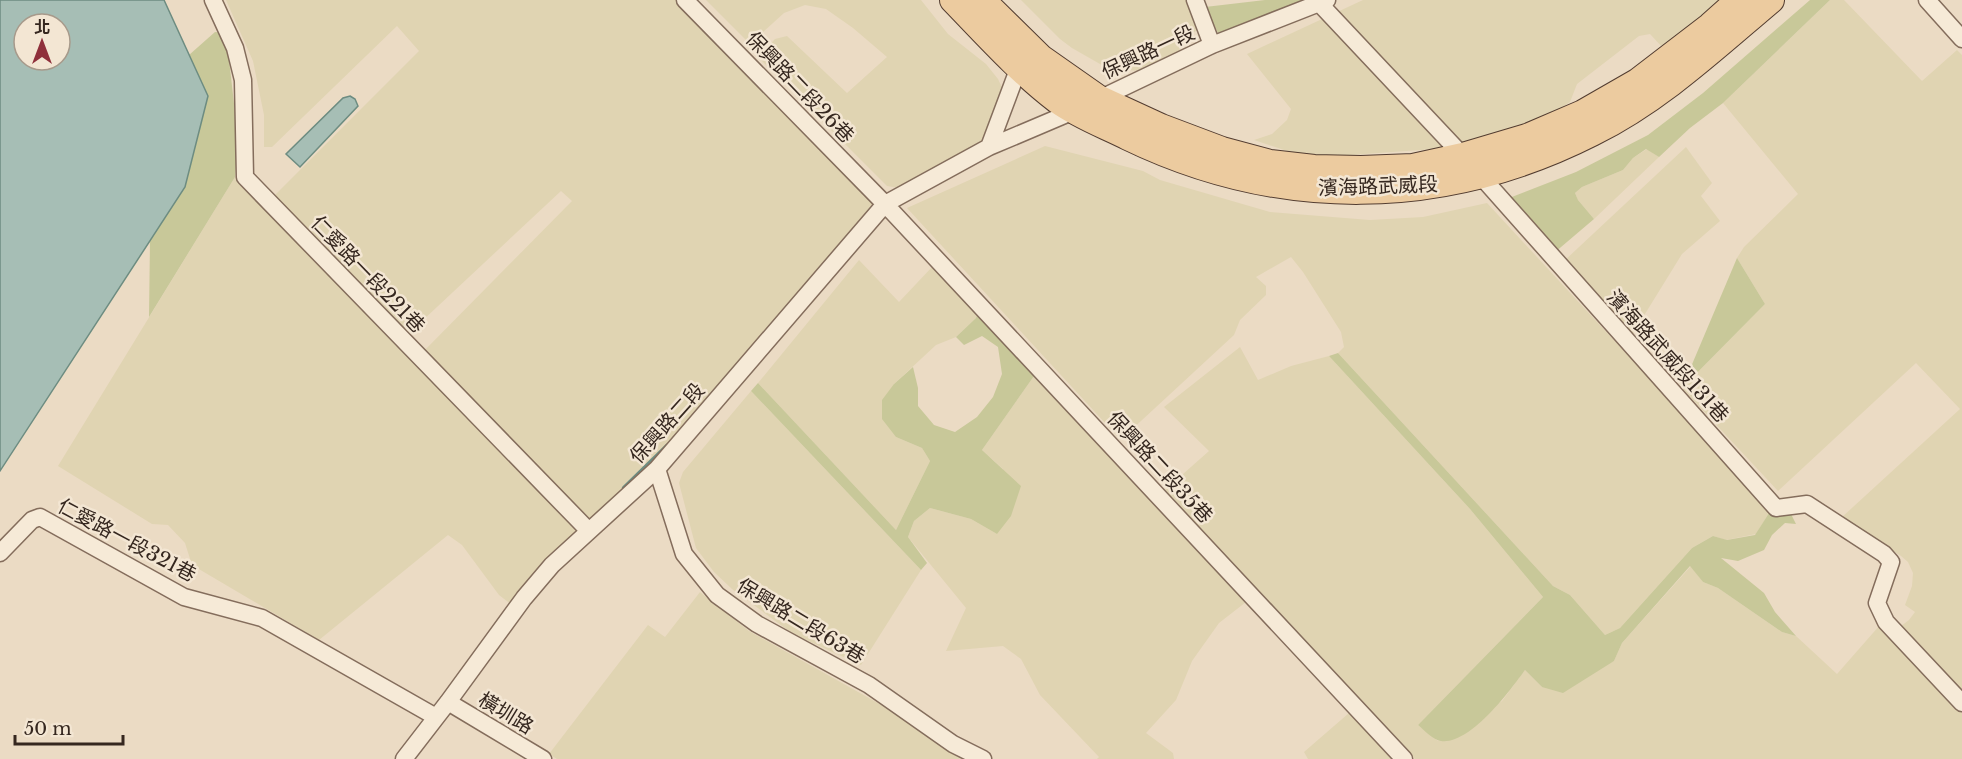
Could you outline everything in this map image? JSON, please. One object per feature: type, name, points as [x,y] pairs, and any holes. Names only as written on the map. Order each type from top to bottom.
[{"type":"main road","name":"濱海路武威段","points":[[952,0],[1057,100],[1074,111],[1155,150],[1234,176],[1269,184],[1305,189],[1378,191],[1449,183],[1480,176],[1525,162],[1592,134],[1663,90],[1772,0]]},
{"type":"main road","name":"濱海路武威段","points":[[982,0],[1041,58],[1098,98],[1161,127],[1212,146],[1270,163],[1314,168],[1361,169],[1413,167],[1463,156],[1527,137],[1583,113],[1637,82],[1710,26],[1739,0]]},
{"type":"street","name":"仁愛路一段221巷","points":[[213,0],[235,48],[243,80],[245,177],[589,531]]},
{"type":"street","name":"保興路二段26巷","points":[[685,0],[885,204]]},
{"type":"street","points":[[1195,0],[1212,45]]},
{"type":"street","points":[[1926,0],[1962,39]]},
{"type":"street","name":"保興路一段","points":[[989,147],[1074,111],[1212,45],[1324,2]]},
{"type":"street","name":"濱海路武威段131巷","points":[[1324,2],[1776,508],[1807,504],[1884,554],[1891,562],[1877,603],[1886,621],[1962,703]]},
{"type":"street","points":[[989,147],[1019,66]]},
{"type":"street","name":"保興路二段","points":[[404,759],[524,598],[552,565],[657,469],[885,204],[989,147]]},
{"type":"street","name":"保興路二段35巷","points":[[885,204],[1404,759]]},
{"type":"street","name":"保興路二段63巷","points":[[657,469],[684,554],[717,595],[757,624],[868,685],[953,744],[983,759]]},
{"type":"street","name":"仁愛路一段321巷","points":[[0,553],[32,520],[40,517],[184,597],[262,618],[436,717]]},
{"type":"street","name":"橫圳路","points":[[448,702],[543,759]]},
{"type":"shaded area","points":[[0,0],[164,0],[208,96],[185,187],[0,471]]},
{"type":"shaded area","points":[[226,0],[678,0],[875,201],[730,379],[618,503],[589,525],[420,355],[572,201],[561,191],[406,336],[274,196],[419,51],[397,26],[272,147],[264,147],[264,115],[253,61]]},
{"type":"shaded area","points":[[706,0],[921,0],[948,34],[986,64],[998,79],[1005,94],[993,139],[899,188],[887,186],[758,57],[775,39],[787,36],[847,93],[887,57],[826,9],[805,5],[784,13],[750,44]]},
{"type":"shaded area","points":[[1021,0],[1189,0],[1200,29],[1178,40],[1182,62],[1156,72],[1113,69],[1100,64],[1060,39]]},
{"type":"shaded area","points":[[1363,0],[1721,0],[1663,48],[1650,34],[1639,36],[1577,84],[1570,102],[1540,122],[1449,148],[1322,157],[1287,151],[1254,140],[1272,134],[1287,120],[1291,109],[1247,54]]},
{"type":"shaded area","points":[[1830,0],[1844,0],[1922,81],[1957,50],[1962,55],[1962,694],[1901,626],[1915,612],[1905,605],[1912,586],[1913,573],[1908,562],[1841,518],[1960,409],[1916,363],[1778,491],[1682,388],[1765,304],[1737,258],[1744,247],[1798,194],[1723,103]]},
{"type":"shaded area","points":[[350,96],[355,99],[358,106],[300,167],[286,154],[343,98]]},
{"type":"shaded area","points":[[1045,146],[1143,171],[1160,180],[1270,212],[1370,220],[1423,217],[1487,203],[1771,510],[1756,534],[1726,540],[1713,536],[1692,548],[1620,628],[1605,635],[1570,595],[1553,586],[1338,353],[1344,347],[1341,332],[1291,257],[1256,277],[1266,286],[1266,295],[1240,320],[1234,335],[1128,433],[1118,437],[907,208]]},
{"type":"shaded area","points":[[1686,147],[1712,183],[1701,196],[1720,221],[1682,254],[1632,335],[1563,262]]},
{"type":"shaded area","points":[[1647,149],[1659,157],[1594,219],[1575,193],[1582,187],[1623,170],[1633,158]]},
{"type":"shaded area","points":[[235,177],[579,531],[517,609],[499,595],[462,545],[448,535],[319,640],[192,565],[185,543],[168,525],[152,524],[58,466]]},
{"type":"shaded area","points":[[859,260],[899,302],[933,266],[979,310],[976,318],[956,337],[936,345],[894,384],[896,437],[922,448],[930,461],[896,530],[758,383]]},
{"type":"shaded area","points":[[1240,347],[1258,380],[1291,366],[1329,356],[1470,509],[1543,597],[1418,725],[1438,741],[1502,701],[1525,670],[1542,687],[1614,661],[1622,643],[1691,566],[1703,582],[1718,588],[1782,632],[1796,636],[1837,674],[1880,625],[1962,712],[1962,759],[1415,759],[1165,490],[1209,451],[1164,407]]},
{"type":"shaded area","points":[[1034,376],[1242,588],[1246,602],[1219,623],[1192,661],[1176,700],[1146,733],[1173,753],[1174,759],[1097,759],[1099,757],[1040,695],[1021,659],[1003,646],[946,651],[966,608],[908,537],[914,521],[930,508],[971,519],[997,534],[1003,469],[982,450]]},
{"type":"shaded area","points":[[751,391],[921,570],[861,665],[793,634],[732,589],[714,572],[696,548],[679,483],[683,472]]},
{"type":"shaded area","points":[[700,592],[749,631],[978,759],[557,759],[549,754],[648,625],[665,637]]},
{"type":"shaded area","points":[[1349,713],[1394,759],[1308,759],[1304,752]]},
{"type":"green space","points":[[1265,0],[1307,0],[1219,35],[1205,7]]},
{"type":"green space","points":[[1810,0],[1830,0],[1723,103],[1690,128],[1659,157],[1646,149],[1633,158],[1623,170],[1582,187],[1575,193],[1594,219],[1554,253],[1504,200],[1576,172],[1648,135],[1703,93]]},
{"type":"green space","points":[[215,32],[226,33],[238,139],[235,177],[149,317],[150,241],[185,187],[208,96],[189,55]]},
{"type":"green space","points":[[1737,258],[1765,304],[1682,388]]},
{"type":"green space","points":[[979,310],[1034,376],[982,450],[1021,486],[1011,516],[997,534],[971,519],[930,508],[914,521],[908,537],[927,563],[921,570],[751,391],[758,383],[896,530],[930,461],[922,448],[896,437],[882,419],[882,400],[894,384],[913,367],[918,388],[918,406],[934,425],[955,432],[977,417],[993,397],[1002,374],[998,347],[982,336],[964,345],[956,337],[976,318]]},
{"type":"green space","points":[[1338,353],[1553,586],[1570,595],[1605,635],[1620,628],[1692,548],[1713,536],[1727,540],[1755,535],[1771,510],[1789,510],[1796,524],[1785,523],[1772,535],[1764,550],[1738,561],[1721,558],[1764,593],[1775,612],[1796,636],[1782,632],[1718,588],[1703,582],[1690,566],[1622,643],[1614,661],[1563,693],[1542,687],[1525,670],[1510,691],[1476,726],[1452,740],[1435,739],[1418,725],[1543,597],[1470,509],[1329,356]]},
{"type":"waterway","points":[[624,488],[667,446]]}]
